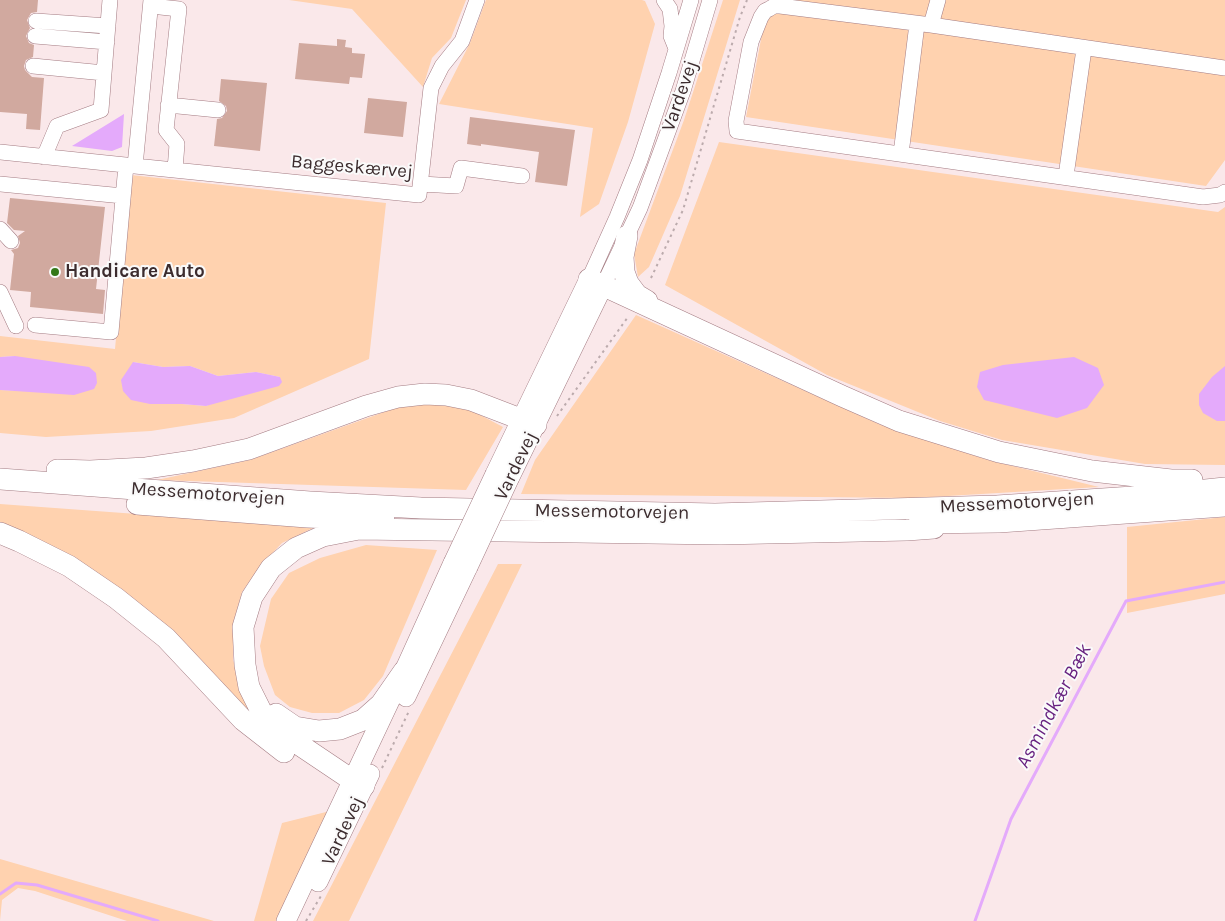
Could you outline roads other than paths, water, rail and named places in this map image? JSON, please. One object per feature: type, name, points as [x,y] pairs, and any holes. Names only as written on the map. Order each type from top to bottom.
[{"type":"highway","points":[[627,236],[624,272],[628,283],[637,295],[672,318]]},
{"type":"highway","points":[[596,283],[899,421],[999,452],[1092,471],[1171,480],[1225,481]]},
{"type":"highway","points":[[0,466],[90,471],[146,468],[193,461],[249,449],[366,406],[398,397],[425,394],[446,395],[471,400],[537,421]]},
{"type":"highway","name":"Messemotorvejen","points":[[0,479],[308,510],[421,508],[725,513],[997,506],[1148,496],[1225,488]]},
{"type":"highway","name":"Messemotorvejen","points":[[0,492],[528,524],[682,526],[999,522],[1225,506]]},
{"type":"highway","points":[[356,789],[276,729],[261,711],[249,687],[244,665],[243,627],[252,596],[271,568],[296,548],[322,536],[359,529],[721,534],[907,530],[999,522]]},
{"type":"highway","points":[[0,533],[69,566],[116,598],[166,638],[243,720],[279,749],[356,789]]},
{"type":"highway","points":[[244,665],[263,702],[279,718],[295,726],[318,730],[340,729],[363,720],[381,704],[404,671]]},
{"type":"main road","name":"Vardevej","points":[[286,921],[356,789],[503,476],[537,421],[596,283]]},
{"type":"main road","name":"Vardevej","points":[[298,921],[315,889],[404,671],[460,565]]},
{"type":"street","points":[[44,157],[57,126],[101,110],[110,0]]},
{"type":"street","name":"Baggeskærvej","points":[[0,152],[419,195],[431,88],[442,66],[462,41],[477,0]]},
{"type":"street","points":[[664,0],[670,9],[671,36],[677,49]]},
{"type":"street","name":"Vardevej","points":[[596,283],[617,217],[640,160],[677,49],[691,0]]},
{"type":"street","name":"Vardevej","points":[[596,283],[627,236],[640,208],[683,91],[710,0]]},
{"type":"street","points":[[706,15],[716,7],[718,0]]},
{"type":"street","points":[[901,154],[924,25],[938,0]]},
{"type":"street","points":[[35,325],[111,332],[124,196],[130,165],[151,3],[178,9],[166,130],[177,144],[175,170]]},
{"type":"street","points":[[1225,68],[924,25],[774,6],[765,11],[751,42],[736,122],[737,131],[742,133],[1066,176],[1202,197],[1220,195],[1225,192]]},
{"type":"street","points":[[37,17],[108,22]]},
{"type":"street","points":[[1066,176],[1084,49]]},
{"type":"street","points":[[105,57],[34,51],[105,57]]},
{"type":"street","points":[[168,109],[218,114]]},
{"type":"street","points":[[421,184],[456,186],[460,168],[522,176]]},
{"type":"street","points":[[0,184],[124,196]]},
{"type":"street","points":[[0,229],[11,241]]},
{"type":"street","points":[[0,292],[16,326]]},
{"type":"waterway","name":"Asmindkær Bæk","points":[[975,921],[1011,819],[1126,601],[1225,582]]},
{"type":"waterway","name":"Asmindkær Bæk","points":[[0,894],[16,883],[37,885],[158,921]]},
{"type":"place","name":"Handicare Auto","points":[[55,272]]}]
